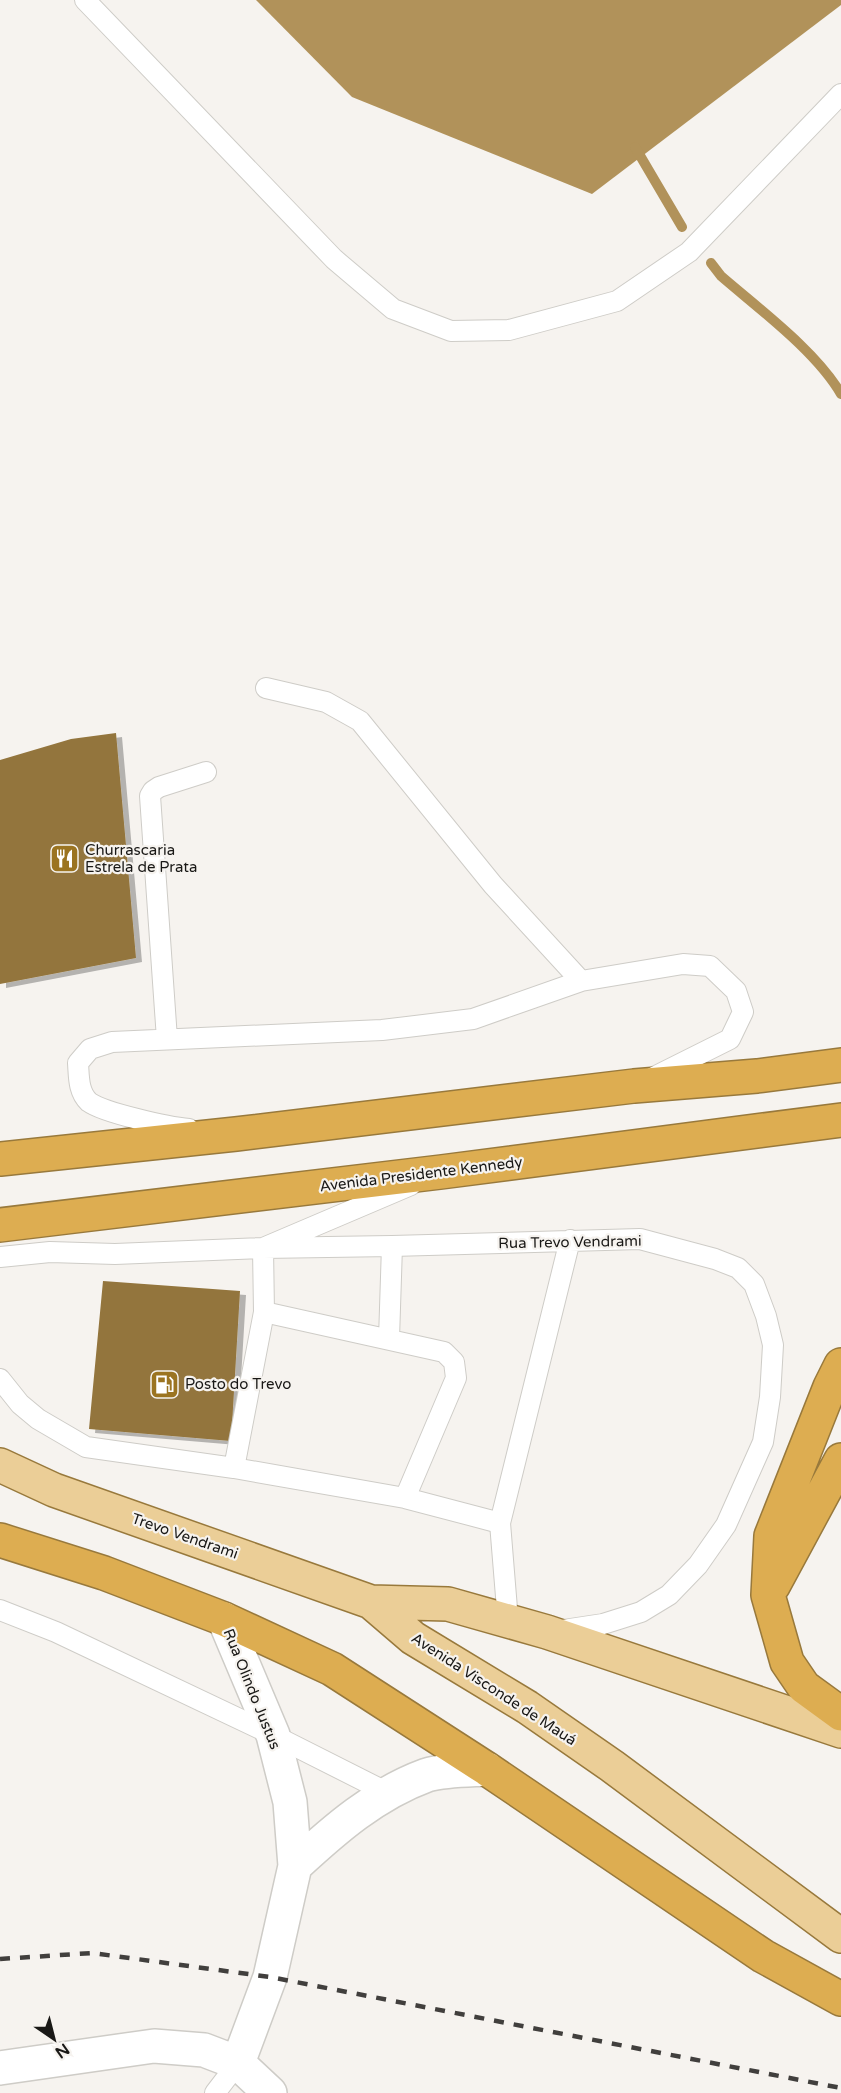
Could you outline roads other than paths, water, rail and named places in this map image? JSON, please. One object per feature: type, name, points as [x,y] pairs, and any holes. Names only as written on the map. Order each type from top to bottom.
[{"type":"highway","points":[[2,1158],[236,1134],[634,1086],[757,1076],[841,1065]]},
{"type":"highway","name":"Avenida Presidente Kennedy","points":[[0,1226],[841,1120]]},
{"type":"highway","points":[[841,1365],[830,1387],[771,1536],[768,1595],[788,1662],[804,1687],[841,1714]]},
{"type":"highway","points":[[768,1595],[841,1460]]},
{"type":"highway","points":[[0,1540],[104,1573],[224,1619],[332,1669],[487,1769],[763,1956],[841,1999]]},
{"type":"main road","name":"Trevo Vendrami","points":[[0,1465],[54,1490],[371,1602]]},
{"type":"main road","points":[[371,1602],[448,1604],[547,1632],[841,1731]]},
{"type":"main road","name":"Avenida Visconde de Mauá","points":[[371,1602],[413,1638],[527,1707],[612,1766],[841,1936]]},
{"type":"street","name":"Rua Olindo Justus","points":[[224,1619],[273,1735],[290,1802],[295,1866],[270,1977],[238,2063]]},
{"type":"street","points":[[295,1866],[338,1826],[388,1793],[429,1774],[487,1769]]},
{"type":"street","points":[[0,2068],[154,2046],[204,2050],[238,2063],[270,2093]]},
{"type":"lane","points":[[85,0],[334,259],[393,309],[451,331],[509,330],[617,301],[688,252],[841,94]]},
{"type":"lane","points":[[266,688],[327,702],[360,722],[493,885],[581,981]]},
{"type":"lane","points":[[167,1039],[150,796],[159,787],[206,772]]},
{"type":"lane","points":[[236,1134],[174,1127],[102,1109],[88,1101],[79,1086],[78,1063],[90,1049],[112,1041],[382,1030],[473,1019],[581,981],[683,964],[710,966],[736,992],[743,1012],[730,1039],[634,1086]]},
{"type":"lane","points":[[234,1468],[264,1312],[263,1248],[441,1172]]},
{"type":"lane","name":"Rua Trevo Vendrami","points":[[0,1257],[50,1252],[115,1254],[640,1239],[715,1259],[738,1268],[754,1284],[766,1316],[773,1345],[770,1397],[763,1442],[726,1525],[698,1565],[669,1595],[640,1612],[603,1624],[547,1632]]},
{"type":"lane","points":[[508,1621],[500,1523],[570,1240]]},
{"type":"lane","points":[[389,1339],[392,1246]]},
{"type":"lane","points":[[264,1312],[444,1352],[454,1362],[456,1378],[405,1498]]},
{"type":"lane","points":[[0,1379],[20,1404],[39,1419],[86,1447],[234,1468],[405,1498],[500,1523]]},
{"type":"lane","points":[[0,1610],[56,1632],[273,1735],[388,1793]]},
{"type":"lane","points":[[215,2093],[238,2063]]},
{"type":"waterway","points":[[635,147],[682,227]]},
{"type":"waterway","points":[[711,263],[721,276],[802,346],[841,394]]},
{"type":"railway","points":[[0,1959],[92,1953],[270,1977],[841,2088]]},
{"type":"place","name":"Churrascaria Estrela de Prata","points":[[64,859]]},
{"type":"place","name":"Posto do Trevo","points":[[164,1384]]}]
